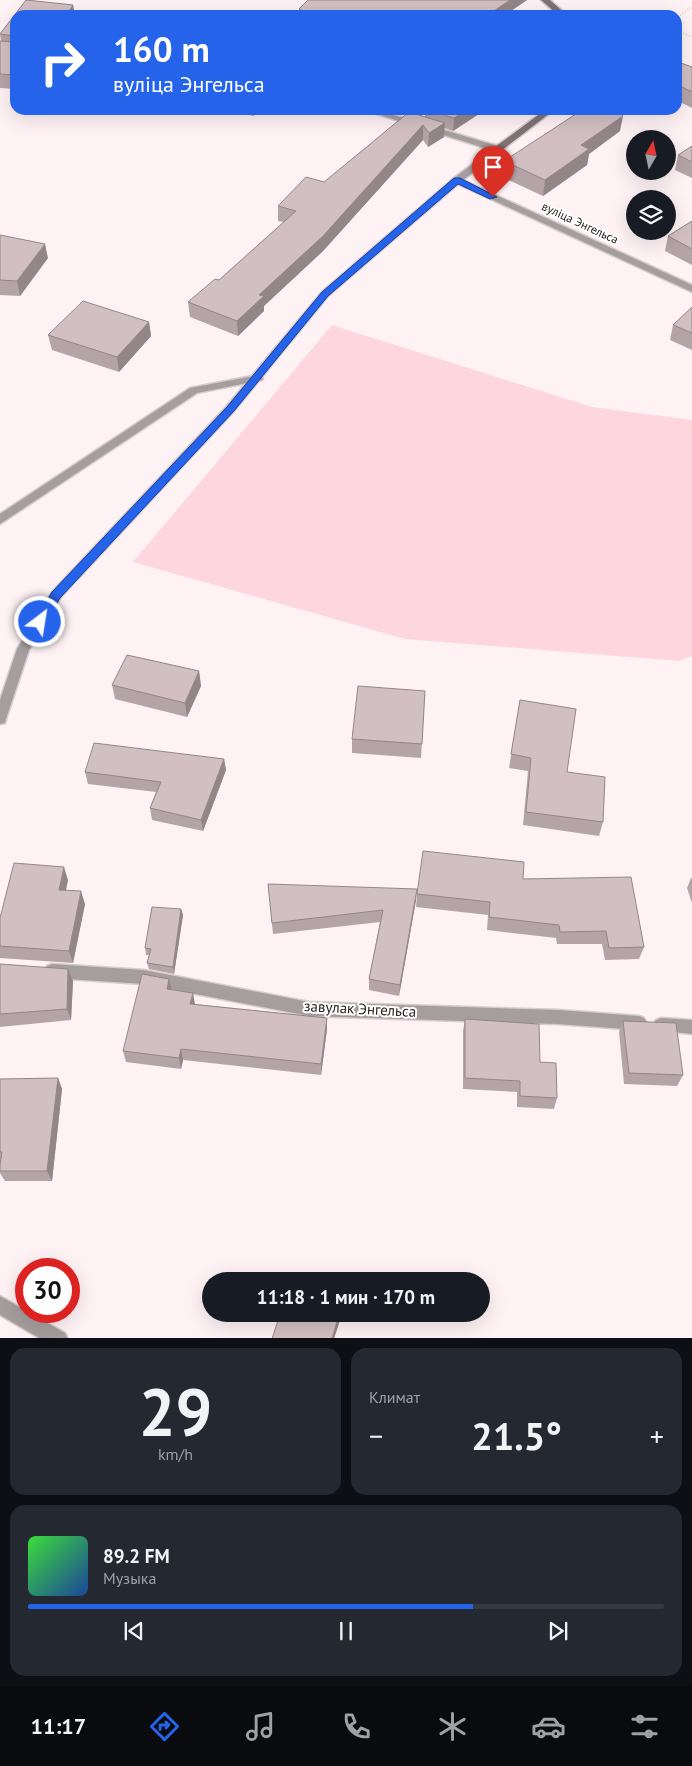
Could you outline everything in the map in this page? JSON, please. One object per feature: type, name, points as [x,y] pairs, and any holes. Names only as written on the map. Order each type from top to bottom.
[{"type":"street","points":[[545,0],[557,10]]},
{"type":"street","points":[[385,115],[498,149]]},
{"type":"street","points":[[0,720],[23,649],[56,595],[258,378],[325,294],[457,180],[543,115]]},
{"type":"street","name":"вуліца Энгельса","points":[[457,180],[692,289]]},
{"type":"street","points":[[0,520],[194,390],[258,378]]},
{"type":"street","name":"завулак Энгельса","points":[[38,970],[144,977],[309,1009],[558,1017],[692,1027]]},
{"type":"street","points":[[0,1305],[58,1338]]},
{"type":"shaded area","points":[[332,325],[592,407],[692,420],[692,656],[680,661],[405,639],[133,562]]},
{"type":"building","points":[[26,0],[73,5],[70,10],[18,10]]},
{"type":"building","points":[[308,0],[510,0],[495,10],[299,9]]},
{"type":"building","points":[[10,21],[10,35],[0,34]]},
{"type":"building","points":[[0,41],[10,42],[10,75],[0,74]]},
{"type":"building","points":[[682,63],[692,67],[692,92],[682,87]]},
{"type":"building","points":[[405,115],[419,115],[445,123],[429,133],[423,125],[323,236],[259,295],[264,296],[237,321],[188,302],[215,279],[219,280],[296,211],[278,206],[306,177],[324,182]]},
{"type":"building","points":[[444,115],[458,115],[454,118]]},
{"type":"building","points":[[574,115],[623,116],[581,145],[589,149],[545,180],[504,161]]},
{"type":"building","points":[[692,146],[692,162],[678,155]]},
{"type":"building","points":[[692,221],[692,249],[675,240],[676,231]]},
{"type":"building","points":[[0,235],[45,244],[17,281],[0,280]]},
{"type":"building","points":[[83,301],[149,322],[117,357],[48,335]]},
{"type":"building","points":[[692,307],[692,333],[673,325]]},
{"type":"building","points":[[127,655],[199,671],[185,703],[112,685]]},
{"type":"building","points":[[358,686],[425,691],[422,744],[352,739]]},
{"type":"building","points":[[520,700],[576,709],[567,772],[605,777],[603,822],[526,812],[531,758],[511,754]]},
{"type":"building","points":[[94,743],[224,759],[201,820],[150,808],[161,782],[85,772]]},
{"type":"building","points":[[423,851],[524,862],[523,879],[631,877],[644,947],[609,948],[606,931],[560,932],[559,925],[489,917],[490,902],[417,894]]},
{"type":"building","points":[[14,863],[64,867],[59,890],[81,891],[69,951],[0,946],[0,918]]},
{"type":"building","points":[[268,884],[417,889],[400,985],[369,979],[383,910],[272,923]]},
{"type":"building","points":[[152,907],[181,909],[173,967],[147,963],[151,949],[145,948]]},
{"type":"building","points":[[0,964],[68,969],[67,1009],[0,1014]]},
{"type":"building","points":[[142,974],[169,979],[167,989],[193,993],[190,1004],[327,1018],[321,1064],[181,1049],[179,1058],[123,1051]]},
{"type":"building","points":[[465,1019],[539,1024],[540,1062],[556,1063],[557,1098],[520,1096],[520,1081],[465,1078]]},
{"type":"building","points":[[623,1021],[676,1023],[683,1075],[629,1073]]},
{"type":"building","points":[[58,1078],[47,1171],[0,1171],[2,1152],[0,1152],[0,1079]]},
{"type":"building","points":[[277,1322],[337,1322],[332,1338],[272,1338]]},
{"type":"route","points":[[40,622],[56,595],[258,378],[325,294],[457,180],[493,197]]}]
